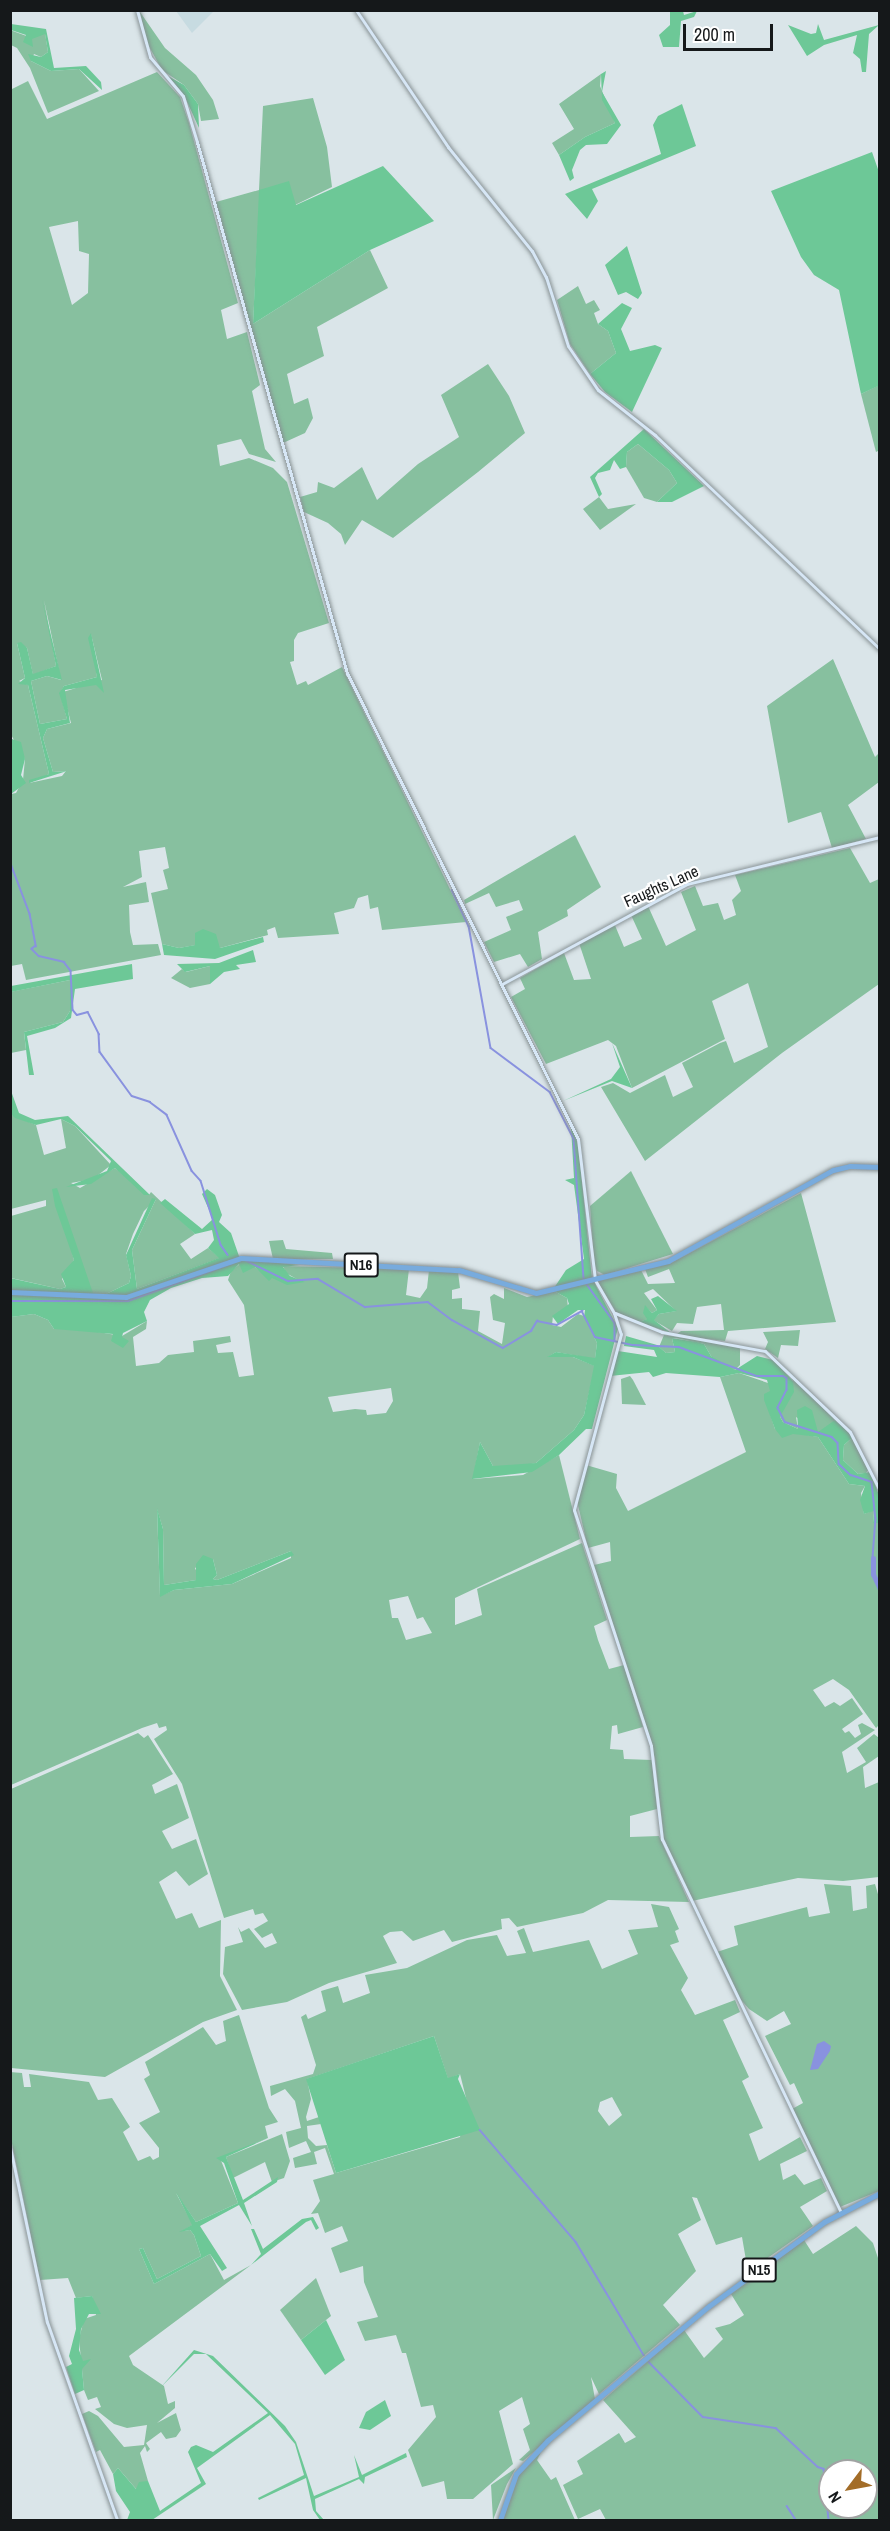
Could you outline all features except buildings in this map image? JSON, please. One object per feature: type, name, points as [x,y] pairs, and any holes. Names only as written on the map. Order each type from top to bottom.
[{"type":"highway","name":"N16","points":[[10,1292],[126,1297],[241,1258],[459,1270],[529,1293],[595,1280],[668,1261],[840,1168],[879,1167]]},
{"type":"highway","name":"N15","points":[[500,2520],[510,2486],[529,2458],[709,2306],[841,2212],[879,2193]]},
{"type":"street","points":[[137,10],[150,57],[186,106],[347,673],[578,1139],[595,1280],[620,1326],[617,1348],[574,1510],[651,1746],[662,1839],[841,2212]]},
{"type":"street","points":[[356,10],[436,131],[536,257],[568,345],[594,385],[646,427],[879,649]]},
{"type":"street","name":"Faughts Lane","points":[[502,984],[687,884],[879,837]]},
{"type":"street","points":[[614,1313],[662,1332],[765,1351],[850,1432],[879,1491]]},
{"type":"street","points":[[10,2147],[47,2322],[117,2520]]},
{"type":"shaded area","points":[[176,11],[214,11],[192,33]]},
{"type":"green space","points":[[670,11],[683,11],[684,15],[697,11],[694,17],[681,21],[679,47],[663,47],[659,35],[670,25]]},
{"type":"green space","points":[[140,12],[165,48],[196,75],[213,100],[219,119],[201,121],[198,104],[184,85],[162,70],[146,41]]},
{"type":"green space","points":[[11,24],[46,29],[54,68],[86,66],[101,82],[102,90],[79,69],[51,71],[31,61],[28,54],[41,57],[48,52],[45,34],[32,39],[33,47],[23,42],[26,35],[11,30]]},
{"type":"green space","points":[[818,24],[824,40],[879,25],[869,34],[866,72],[862,72],[860,59],[853,53],[857,35],[824,45],[807,56],[788,25],[811,34],[816,33]]},
{"type":"green space","points":[[10,30],[32,38],[45,33],[48,52],[41,57],[34,54],[31,61],[51,71],[79,69],[99,91],[48,113],[30,68],[17,48],[11,45]]},
{"type":"green space","points":[[606,71],[602,92],[621,125],[607,144],[586,145],[580,150],[572,170],[574,178],[570,181],[559,155],[585,137],[615,123],[602,100],[601,74]]},
{"type":"green space","points":[[157,72],[180,97],[238,303],[221,310],[227,339],[247,332],[260,385],[252,391],[265,449],[276,462],[249,454],[241,439],[217,445],[220,466],[249,458],[273,468],[287,482],[329,623],[298,633],[294,640],[294,661],[290,662],[297,685],[306,681],[308,685],[342,667],[466,922],[382,930],[378,907],[370,909],[368,895],[358,898],[354,908],[334,913],[339,934],[278,938],[275,927],[267,930],[268,935],[220,948],[195,933],[196,945],[179,948],[162,944],[151,893],[168,889],[163,870],[169,868],[165,847],[139,851],[142,877],[123,887],[146,882],[149,902],[129,905],[130,932],[133,945],[158,944],[161,955],[26,980],[22,964],[11,966],[11,794],[16,793],[23,780],[25,759],[10,733],[10,90],[28,81],[47,119]],"holes":[[[78,221],[79,251],[89,254],[88,293],[72,305],[49,227]],[[44,600],[61,680],[47,676],[31,681],[40,724],[67,719],[60,693],[64,686],[97,677],[91,634],[102,680],[63,692],[71,723],[47,729],[43,738],[53,772],[66,771],[62,776],[29,783],[49,774],[28,685],[19,681],[25,678],[17,643],[27,648],[33,675],[56,666]]]},
{"type":"green space","points":[[601,74],[600,86],[615,123],[585,137],[559,155],[552,143],[574,129],[559,104]]},
{"type":"green space","points":[[168,76],[184,85],[198,104],[199,128],[184,95]]},
{"type":"green space","points":[[313,98],[327,147],[332,187],[295,205],[260,190],[253,324],[370,250],[388,288],[317,327],[324,356],[287,374],[294,404],[308,398],[313,418],[305,433],[283,443],[216,202],[259,190],[263,106]]},
{"type":"green space","points":[[682,104],[696,146],[592,189],[598,201],[587,219],[565,194],[661,154],[653,125],[658,116]]},
{"type":"green space","points":[[872,152],[880,175],[880,385],[861,394],[839,290],[814,275],[801,257],[771,191]]},
{"type":"green space","points":[[383,166],[434,221],[370,250],[253,324],[259,190],[289,181],[296,205]]},
{"type":"green space","points":[[627,246],[642,293],[638,299],[626,292],[618,295],[605,265]]},
{"type":"green space","points":[[578,286],[586,304],[594,300],[600,310],[594,313],[598,324],[608,331],[616,353],[590,374],[570,344],[557,300]]},
{"type":"green space","points":[[622,303],[632,308],[621,329],[630,351],[655,345],[662,348],[632,412],[605,392],[590,374],[616,353],[608,331],[598,324]]},
{"type":"green space","points":[[488,364],[509,396],[525,433],[478,472],[393,538],[362,520],[345,545],[341,534],[328,523],[304,512],[300,497],[317,492],[318,482],[334,488],[362,467],[377,500],[418,464],[459,437],[441,395]]},
{"type":"green space","points":[[879,385],[880,450],[876,452],[861,394]]},
{"type":"green space","points":[[644,429],[704,486],[672,502],[657,502],[677,483],[669,470],[638,444],[627,452],[626,467],[620,469],[614,460],[610,470],[598,473],[595,478],[602,494],[599,497],[590,477]]},
{"type":"green space","points":[[638,444],[669,470],[677,483],[657,502],[644,498],[626,467],[627,452]]},
{"type":"green space","points":[[599,497],[608,509],[636,504],[600,530],[583,509]]},
{"type":"green space","points":[[42,599],[62,680],[47,676],[31,681],[40,724],[67,719],[59,693],[64,686],[97,677],[88,638],[91,633],[104,693],[96,685],[65,690],[70,723],[47,729],[43,738],[53,772],[67,771],[29,783],[29,780],[49,774],[28,685],[18,684],[25,678],[17,643],[21,642],[27,648],[33,674],[56,666]]},
{"type":"green space","points":[[833,659],[875,757],[879,753],[879,782],[848,805],[866,839],[832,848],[821,812],[788,823],[767,706]]},
{"type":"green space","points":[[11,733],[12,739],[21,742],[25,759],[21,775],[26,783],[11,794]]},
{"type":"green space","points":[[575,835],[601,887],[567,910],[568,916],[538,932],[542,959],[528,967],[520,954],[494,962],[484,942],[511,930],[506,917],[523,910],[519,900],[496,907],[489,893],[465,904],[464,900]]},
{"type":"green space","points":[[850,848],[870,883],[879,879],[879,984],[782,1053],[645,1161],[601,1087],[613,1083],[630,1093],[665,1075],[673,1097],[693,1087],[682,1063],[720,1043],[726,1041],[734,1063],[768,1047],[748,983],[712,1001],[725,1039],[632,1088],[616,1046],[608,1040],[546,1064],[511,997],[525,989],[520,978],[564,953],[574,980],[591,979],[579,943],[614,923],[624,947],[642,939],[631,915],[648,906],[666,946],[696,930],[681,892],[695,886],[703,906],[718,903],[724,920],[736,915],[732,900],[741,891],[735,875]]},
{"type":"green space","points":[[203,929],[216,934],[220,948],[263,937],[264,942],[215,959],[164,955],[162,944],[179,948],[195,945],[195,933]]},
{"type":"green space","points":[[253,950],[256,962],[236,965],[240,969],[224,972],[210,984],[210,966],[185,972],[177,964],[219,963]]},
{"type":"green space","points":[[132,964],[133,979],[75,989],[71,1018],[55,1028],[27,1036],[34,1075],[29,1075],[24,1032],[63,1022],[70,1011],[70,980],[11,992],[11,986]]},
{"type":"green space","points":[[210,966],[210,984],[190,988],[171,978],[182,969],[186,972]]},
{"type":"green space","points":[[70,980],[70,1011],[63,1022],[24,1032],[26,1050],[11,1053],[10,992]]},
{"type":"green space","points":[[612,1043],[632,1088],[612,1081],[563,1101],[611,1079],[620,1067]]},
{"type":"green space","points":[[10,1088],[19,1113],[35,1120],[68,1116],[150,1195],[144,1195],[115,1168],[91,1184],[66,1187],[107,1171],[111,1161],[75,1126],[61,1119],[36,1125],[15,1118],[11,1114]]},
{"type":"green space","points":[[10,1114],[36,1125],[44,1155],[66,1148],[61,1119],[75,1126],[111,1165],[93,1179],[71,1183],[80,1188],[115,1168],[149,1195],[151,1192],[195,1234],[180,1244],[191,1259],[208,1248],[220,1258],[137,1289],[132,1250],[156,1199],[144,1211],[126,1254],[131,1276],[129,1283],[106,1294],[92,1293],[56,1188],[74,1260],[62,1279],[66,1287],[60,1289],[11,1278],[11,1216],[46,1206],[46,1200],[11,1209]]},
{"type":"green space","points":[[571,1127],[578,1144],[592,1278],[554,1288],[566,1270],[584,1259],[574,1185],[565,1180],[574,1178]]},
{"type":"green space","points":[[631,1171],[673,1254],[605,1275],[597,1271],[594,1263],[590,1206]]},
{"type":"green space","points":[[57,1188],[93,1293],[106,1294],[129,1283],[131,1276],[126,1255],[152,1198],[156,1199],[132,1250],[137,1289],[219,1258],[208,1248],[214,1240],[212,1230],[195,1234],[160,1203],[165,1199],[202,1229],[213,1219],[202,1194],[207,1189],[215,1195],[222,1215],[219,1222],[231,1233],[240,1259],[300,1265],[283,1267],[290,1276],[305,1282],[287,1285],[272,1278],[269,1281],[255,1267],[243,1273],[239,1264],[228,1276],[202,1278],[171,1288],[150,1300],[144,1312],[147,1321],[123,1333],[122,1337],[129,1341],[123,1348],[111,1341],[113,1334],[54,1329],[48,1320],[34,1314],[11,1317],[10,1278],[60,1289],[66,1287],[61,1274],[74,1260],[55,1206],[52,1189]]},
{"type":"green space","points":[[801,1193],[836,1322],[728,1331],[725,1341],[698,1338],[677,1334],[681,1331],[724,1330],[721,1304],[697,1307],[693,1324],[677,1323],[672,1331],[653,1320],[659,1314],[676,1311],[653,1289],[644,1293],[657,1310],[652,1313],[645,1306],[648,1319],[639,1322],[616,1312],[599,1284],[600,1280],[641,1270],[648,1284],[675,1283],[669,1269],[648,1277],[645,1269],[671,1263]]},
{"type":"green space","points":[[283,1240],[286,1249],[332,1253],[333,1259],[273,1259],[269,1241]]},
{"type":"green space","points":[[240,1264],[255,1267],[267,1277],[302,1282],[286,1273],[283,1266],[409,1269],[406,1295],[420,1298],[427,1288],[429,1270],[458,1272],[460,1288],[452,1290],[452,1299],[462,1298],[462,1309],[480,1311],[478,1331],[502,1344],[505,1323],[493,1320],[490,1297],[494,1294],[504,1299],[504,1288],[527,1297],[554,1291],[567,1298],[568,1308],[553,1316],[552,1325],[561,1327],[578,1314],[584,1316],[597,1343],[595,1359],[556,1352],[548,1357],[573,1357],[595,1366],[584,1415],[574,1430],[536,1463],[522,1466],[493,1466],[480,1442],[473,1479],[523,1475],[559,1455],[580,1539],[455,1598],[455,1625],[482,1615],[477,1589],[582,1543],[607,1620],[594,1626],[598,1640],[609,1669],[624,1665],[643,1727],[618,1734],[617,1725],[612,1726],[610,1749],[623,1750],[624,1759],[652,1760],[657,1809],[630,1816],[630,1837],[659,1836],[689,1902],[608,1900],[583,1913],[517,1927],[509,1918],[501,1919],[502,1929],[452,1942],[444,1930],[413,1941],[402,1931],[390,1932],[383,1936],[397,1963],[329,1983],[287,2002],[242,2010],[223,1974],[225,1947],[243,1942],[238,1927],[241,1932],[249,1928],[265,1948],[277,1943],[272,1933],[262,1938],[254,1929],[268,1921],[263,1913],[255,1915],[253,1909],[224,1918],[182,1784],[154,1739],[167,1730],[166,1726],[159,1728],[157,1723],[142,1728],[11,1785],[10,1317],[34,1314],[48,1320],[54,1329],[80,1329],[122,1336],[147,1321],[146,1329],[133,1337],[136,1366],[159,1363],[168,1355],[194,1352],[193,1341],[230,1336],[231,1342],[216,1345],[218,1353],[233,1352],[239,1377],[254,1375],[244,1305],[228,1280],[231,1271]],"holes":[[[391,1388],[393,1401],[386,1413],[367,1415],[366,1410],[355,1409],[333,1412],[328,1397]],[[157,1509],[163,1529],[164,1585],[196,1580],[199,1577],[195,1568],[213,1559],[217,1575],[213,1579],[217,1580],[291,1551],[291,1558],[232,1584],[174,1590],[160,1596]],[[408,1596],[417,1619],[423,1617],[432,1633],[406,1640],[398,1618],[392,1618],[389,1600]]]},
{"type":"green space","points":[[594,1282],[618,1328],[592,1429],[586,1429],[559,1455],[532,1472],[472,1479],[480,1442],[493,1466],[536,1463],[574,1430],[584,1415],[594,1366],[573,1357],[547,1357],[556,1352],[595,1358],[597,1343],[584,1317],[585,1310],[578,1310],[558,1324],[552,1316],[569,1304],[567,1298],[554,1291]]},
{"type":"green space","points":[[658,1296],[677,1311],[659,1314],[654,1320],[671,1333],[639,1322],[647,1319],[643,1313],[645,1305],[652,1313],[657,1310],[651,1299]]},
{"type":"green space","points":[[800,1330],[798,1346],[781,1345],[778,1358],[765,1349],[768,1342],[763,1332]]},
{"type":"green space","points":[[664,1335],[740,1346],[740,1365],[735,1370],[724,1366],[711,1356],[704,1344],[676,1338],[672,1338],[675,1352],[666,1353],[659,1347]]},
{"type":"green space","points":[[626,1336],[657,1345],[666,1353],[675,1352],[672,1338],[704,1344],[711,1356],[735,1370],[757,1356],[773,1360],[793,1381],[794,1392],[780,1417],[783,1422],[798,1429],[797,1410],[805,1406],[812,1410],[818,1432],[835,1420],[853,1437],[844,1445],[843,1460],[858,1474],[870,1472],[879,1495],[879,1523],[873,1523],[874,1511],[864,1514],[860,1500],[865,1486],[849,1484],[818,1437],[793,1434],[782,1438],[775,1429],[764,1400],[764,1394],[770,1391],[767,1380],[739,1373],[720,1377],[666,1373],[653,1377],[649,1372],[610,1376],[618,1351],[657,1357],[654,1350],[624,1346]]},
{"type":"green space","points":[[739,1373],[771,1384],[769,1411],[775,1429],[818,1437],[849,1484],[865,1486],[861,1493],[864,1514],[874,1510],[873,1523],[879,1523],[879,1725],[876,1728],[849,1690],[833,1679],[813,1690],[825,1707],[834,1702],[840,1706],[852,1698],[863,1714],[842,1729],[845,1733],[849,1731],[855,1738],[861,1734],[858,1725],[862,1723],[875,1730],[842,1752],[847,1773],[866,1762],[857,1748],[874,1734],[879,1738],[879,1756],[863,1767],[865,1788],[879,1782],[879,1877],[843,1881],[798,1878],[692,1901],[664,1839],[655,1758],[594,1565],[611,1561],[610,1542],[588,1548],[577,1501],[586,1465],[617,1474],[616,1488],[628,1511],[746,1452],[720,1377]]},
{"type":"green space","points":[[790,1375],[835,1420],[831,1426],[818,1433],[796,1417],[798,1429],[783,1422],[780,1417],[785,1402],[791,1397],[793,1381]]},
{"type":"green space","points":[[630,1376],[646,1405],[622,1404],[621,1379]]},
{"type":"green space","points":[[853,1437],[868,1470],[866,1473],[858,1474],[843,1460],[844,1445]]},
{"type":"green space","points":[[157,1508],[163,1529],[164,1585],[196,1580],[196,1564],[203,1555],[213,1559],[217,1575],[213,1579],[217,1580],[291,1551],[294,1555],[232,1584],[174,1590],[160,1597]]},
{"type":"green space","points":[[138,1733],[144,1738],[148,1735],[173,1774],[152,1785],[155,1794],[177,1784],[189,1818],[162,1831],[172,1849],[196,1839],[208,1874],[189,1886],[176,1871],[159,1882],[176,1919],[192,1913],[199,1928],[221,1920],[220,1976],[237,2010],[203,2022],[105,2077],[11,2068],[11,1789]]},
{"type":"green space","points":[[824,1884],[851,1886],[853,1911],[867,1908],[866,1886],[875,1884],[880,1901],[879,2191],[840,2207],[792,2109],[803,2103],[794,2083],[790,2085],[765,2036],[791,2024],[784,2011],[767,2021],[749,2009],[736,1994],[717,1952],[738,1945],[734,1926],[807,1907],[809,1917],[830,1913]]},
{"type":"green space","points":[[651,1904],[669,1907],[679,1929],[675,1931],[679,1942],[670,1945],[688,1978],[681,1990],[695,2015],[735,2000],[740,2012],[723,2020],[749,2077],[742,2081],[763,2128],[749,2134],[759,2161],[800,2137],[807,2151],[780,2164],[783,2180],[795,2174],[804,2185],[821,2178],[827,2191],[800,2207],[813,2226],[748,2272],[742,2237],[716,2245],[697,2198],[692,2197],[701,2220],[678,2234],[696,2271],[663,2305],[680,2325],[599,2394],[591,2377],[595,2399],[523,2461],[519,2460],[530,2450],[523,2429],[530,2424],[522,2397],[499,2411],[513,2464],[473,2499],[447,2499],[444,2481],[422,2487],[408,2450],[436,2417],[433,2405],[421,2407],[406,2353],[402,2353],[396,2335],[365,2341],[357,2322],[378,2317],[364,2282],[363,2266],[340,2273],[331,2248],[348,2241],[342,2226],[325,2233],[318,2213],[311,2214],[320,2201],[313,2180],[334,2174],[325,2148],[314,2152],[317,2164],[295,2168],[293,2158],[311,2152],[306,2141],[289,2148],[286,2132],[301,2128],[295,2101],[285,2089],[271,2096],[270,2086],[313,2074],[316,2065],[301,2017],[306,2014],[308,2019],[326,2011],[321,1991],[338,1986],[343,2003],[370,1993],[365,1975],[407,1968],[467,1940],[497,1935],[507,1956],[526,1953],[517,1931],[524,1928],[533,1952],[589,1940],[602,1969],[638,1954],[628,1930],[658,1927]],"holes":[[[434,2036],[448,2079],[460,2074],[467,2102],[460,2137],[336,2173],[327,2145],[316,2146],[308,2138],[307,2126],[321,2124],[319,2117],[307,2121],[311,2099],[307,2079]],[[612,2097],[622,2115],[609,2126],[598,2111],[600,2102]]]},
{"type":"green space","points":[[239,2015],[269,2108],[278,2122],[265,2126],[268,2138],[220,2158],[238,2203],[196,2222],[176,2193],[193,2225],[182,2231],[190,2230],[194,2235],[201,2256],[157,2279],[143,2248],[139,2249],[154,2284],[210,2254],[224,2280],[251,2265],[129,2356],[133,2365],[164,2386],[168,2404],[175,2401],[175,2408],[157,2423],[176,2413],[181,2430],[176,2437],[166,2439],[161,2432],[146,2443],[150,2449],[147,2452],[145,2446],[140,2453],[148,2481],[137,2490],[118,2468],[113,2474],[100,2450],[96,2452],[82,2414],[89,2411],[98,2416],[124,2447],[144,2445],[147,2425],[127,2428],[114,2424],[95,2409],[101,2407],[97,2397],[88,2400],[84,2390],[79,2339],[84,2319],[96,2315],[92,2296],[76,2298],[68,2278],[40,2280],[11,2139],[10,2072],[22,2073],[24,2087],[31,2087],[29,2074],[89,2082],[98,2100],[112,2098],[130,2127],[123,2132],[138,2161],[150,2156],[153,2160],[159,2157],[159,2148],[139,2123],[160,2112],[144,2079],[150,2075],[145,2062],[203,2027],[216,2045],[226,2041],[223,2021]]},
{"type":"green space","points":[[434,2036],[448,2078],[460,2074],[458,2079],[480,2130],[336,2173],[306,2079]]},
{"type":"green space","points":[[282,2134],[290,2161],[284,2178],[272,2182],[265,2162],[233,2178],[226,2157]]},
{"type":"green space","points":[[268,2138],[226,2157],[243,2200],[278,2177],[277,2182],[244,2203],[252,2226],[239,2205],[200,2226],[227,2268],[222,2271],[210,2254],[154,2284],[139,2249],[143,2248],[157,2279],[201,2256],[190,2230],[179,2232],[192,2225],[176,2192],[196,2222],[238,2203],[224,2163],[216,2158]]},
{"type":"green space","points":[[313,2217],[319,2228],[316,2230],[311,2220],[306,2222],[251,2265],[261,2254],[251,2229],[254,2229],[263,2249],[302,2219]]},
{"type":"green space","points":[[856,2226],[873,2243],[880,2264],[879,2520],[606,2520],[600,2509],[578,2519],[563,2485],[583,2474],[577,2461],[619,2433],[625,2443],[636,2437],[603,2400],[684,2330],[704,2358],[723,2339],[715,2328],[730,2324],[744,2315],[731,2294],[804,2240],[813,2254]]},
{"type":"green space","points":[[316,2278],[331,2316],[301,2340],[280,2310]]},
{"type":"green space","points":[[92,2296],[101,2314],[89,2314],[81,2329],[79,2350],[83,2361],[91,2359],[82,2369],[84,2390],[75,2394],[66,2367],[72,2364],[69,2356],[76,2329],[74,2298]]},
{"type":"green space","points":[[326,2320],[345,2360],[325,2375],[301,2340]]},
{"type":"green space","points":[[194,2350],[213,2356],[285,2426],[296,2442],[314,2496],[359,2477],[354,2455],[362,2475],[406,2453],[407,2457],[365,2477],[364,2484],[359,2479],[315,2499],[316,2511],[324,2520],[320,2520],[313,2510],[306,2478],[259,2500],[258,2498],[304,2475],[295,2444],[270,2415],[197,2468],[206,2484],[152,2520],[127,2520],[130,2512],[116,2491],[113,2474],[118,2468],[136,2489],[139,2482],[148,2481],[160,2511],[201,2483],[188,2452],[191,2447],[196,2445],[213,2452],[268,2413],[206,2354],[194,2354],[161,2387]]},
{"type":"green space","points":[[385,2400],[391,2416],[370,2430],[359,2428],[366,2412]]},
{"type":"green space","points":[[541,2452],[537,2460],[551,2480],[556,2477],[575,2520],[503,2520],[517,2477]]},
{"type":"green space","points":[[516,2468],[507,2484],[493,2520],[491,2485]]},
{"type":"water","points":[[824,2041],[831,2046],[830,2051],[818,2069],[810,2070],[817,2044]]},
{"type":"waterway","points":[[10,861],[30,914],[36,946],[32,949],[39,956],[64,962],[71,971],[73,1010],[77,1015],[88,1012],[99,1034],[100,1052],[132,1096],[150,1102],[167,1115],[192,1171],[201,1181],[221,1245],[228,1255]]},
{"type":"waterway","points":[[452,890],[469,926],[491,1048],[550,1092],[574,1139],[584,1279]]},
{"type":"waterway","points":[[247,1261],[288,1281],[318,1279],[365,1307],[428,1302],[452,1320],[503,1348],[531,1331],[537,1321],[557,1325],[582,1311],[595,1337],[633,1345],[679,1347],[757,1376],[783,1376],[787,1378],[787,1390],[778,1408],[785,1422],[832,1437],[838,1443],[839,1464],[851,1475],[872,1482],[876,1518],[873,1558]]},
{"type":"waterway","points":[[10,1301],[128,1301],[231,1264]]},
{"type":"waterway","points":[[586,1283],[615,1323],[615,1341]]},
{"type":"waterway","points":[[873,1558],[873,1574],[880,1589]]},
{"type":"waterway","points":[[480,2130],[576,2242],[644,2355]]},
{"type":"waterway","points":[[649,2362],[703,2417],[776,2428],[818,2467],[824,2469],[829,2520]]},
{"type":"waterway","points":[[787,2506],[796,2520]]}]
